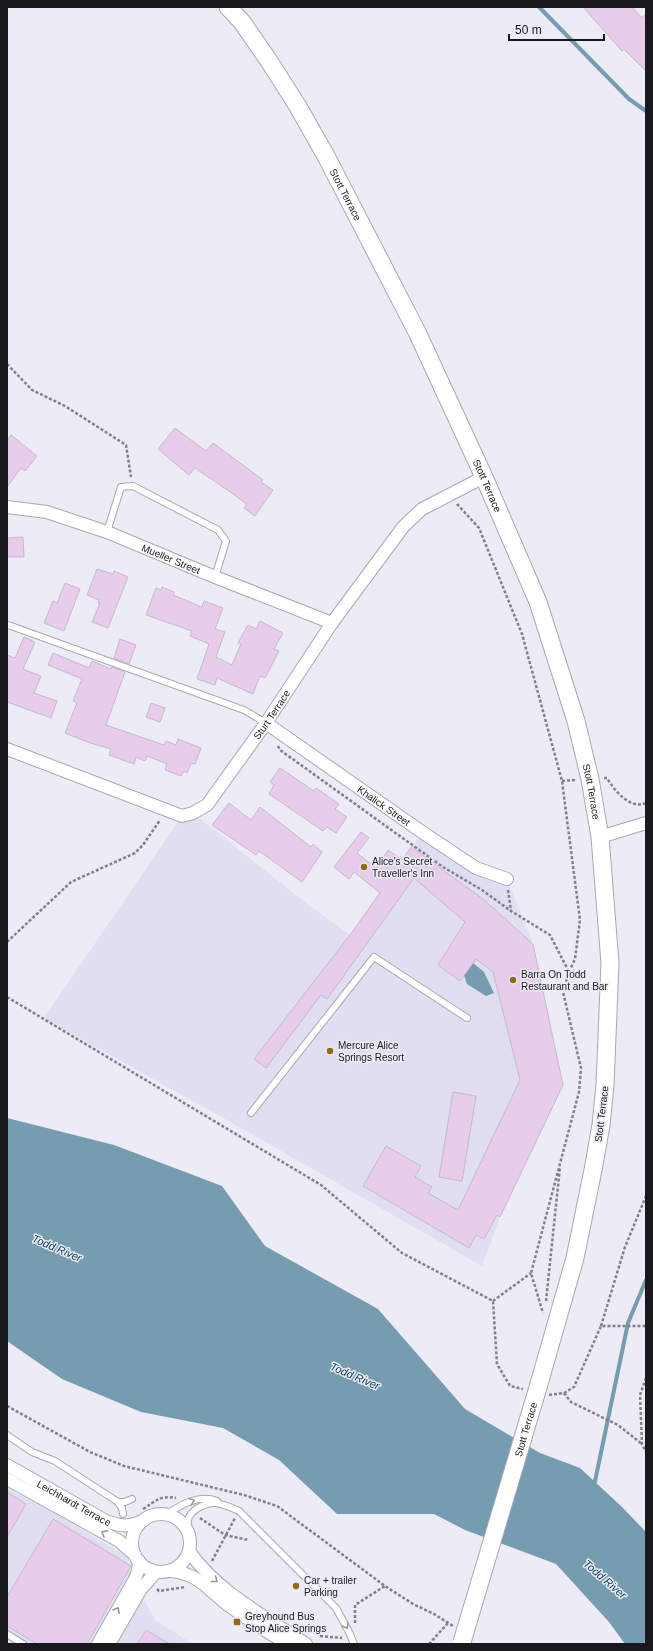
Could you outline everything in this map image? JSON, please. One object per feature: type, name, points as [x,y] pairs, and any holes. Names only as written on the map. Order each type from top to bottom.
[{"type":"main road","name":"Stott Terrace","points":[[228,7],[242,22],[269,61],[297,105],[326,156],[416,332],[484,478],[538,602],[576,720],[590,779],[600,837],[610,963],[606,1058],[601,1125],[575,1258],[538,1389],[461,1643]]},
{"type":"street","name":"Sturt Terrace","points":[[7,749],[182,816],[193,813],[206,804],[266,723],[332,623],[403,526],[422,509],[484,478]]},
{"type":"street","name":"Mueller Street","points":[[7,507],[47,512],[107,532],[215,577],[332,623]]},
{"type":"street","name":"Khalick Street","points":[[266,723],[476,868],[507,879]]},
{"type":"street","points":[[600,837],[646,823]]},
{"type":"street","name":"Leichhardt Terrace","points":[[7,1465],[106,1521],[119,1526],[131,1526],[144,1521]]},
{"type":"street","name":"Leichhardt Terrace","points":[[7,1479],[119,1541],[137,1558]]},
{"type":"street","points":[[170,1571],[182,1563],[189,1551],[189,1536],[180,1522],[165,1515],[150,1517],[144,1521],[134,1533],[133,1549],[137,1558],[144,1566],[156,1572],[170,1571],[194,1576],[227,1605],[267,1632],[288,1644]]},
{"type":"street","points":[[189,1551],[206,1573],[249,1607],[306,1644]]},
{"type":"street","points":[[98,1644],[135,1579],[138,1570],[137,1558]]},
{"type":"street","points":[[109,1644],[141,1589],[156,1572]]},
{"type":"lane","points":[[107,532],[121,487],[133,486],[218,530],[226,541],[215,577]]},
{"type":"lane","points":[[7,626],[11,626],[244,710],[266,723]]},
{"type":"lane","points":[[251,1113],[374,957],[467,1018]]},
{"type":"lane","points":[[7,1435],[32,1452],[55,1461],[118,1502],[122,1508],[123,1514]]},
{"type":"lane","points":[[165,1515],[184,1504],[199,1498],[212,1499],[239,1511],[336,1608],[350,1632],[354,1644]]},
{"type":"lane","points":[[118,1502],[125,1502],[132,1499]]},
{"type":"lane","points":[[189,1536],[187,1524],[189,1517],[193,1512],[208,1504],[221,1504]]},
{"type":"lane","points":[[7,1634],[23,1644]]},
{"type":"path","points":[[7,364],[32,390],[65,406],[126,445],[133,486]]},
{"type":"path","points":[[449,495],[479,528],[522,634],[562,781],[580,920],[575,959],[563,992],[581,1068],[579,1092],[531,1273],[545,1318],[546,1310]]},
{"type":"path","points":[[278,732],[278,745],[280,750],[443,867],[482,890],[511,911],[550,935],[569,972]]},
{"type":"path","points":[[7,942],[71,882],[135,852],[143,845],[166,810]]},
{"type":"path","points":[[507,879],[511,911]]},
{"type":"path","points":[[7,996],[321,1185],[402,1253],[493,1302]]},
{"type":"path","points":[[546,1302],[561,1159]]},
{"type":"path","points":[[493,1302],[498,1364],[510,1386],[538,1389],[550,1395],[564,1393],[574,1387],[601,1326],[626,1247],[646,1196]]},
{"type":"path","points":[[493,1302],[531,1273]]},
{"type":"path","points":[[601,1326],[646,1326]]},
{"type":"path","points":[[646,1378],[640,1395],[642,1444],[646,1452]]},
{"type":"path","points":[[564,1393],[571,1402],[618,1425],[642,1444]]},
{"type":"path","points":[[320,1636],[343,1638],[355,1626],[355,1606],[385,1586]]},
{"type":"path","points":[[429,1644],[448,1623]]},
{"type":"shaded area","name":"Mercure Alice Springs Resort","points":[[193,813],[306,903],[350,935],[422,832],[507,879],[533,944],[563,1085],[500,1217],[482,1266],[241,1128],[44,1018],[182,816]]},
{"type":"shaded area","points":[[7,1488],[128,1557],[131,1576],[155,1620],[193,1644],[7,1644]]},
{"type":"water","points":[[473,963],[484,972],[494,993],[486,996],[467,984],[464,975]]},
{"type":"water","name":"Todd River","points":[[7,1118],[114,1145],[222,1186],[265,1246],[378,1309],[465,1409],[540,1453],[580,1468],[622,1507],[646,1532],[646,1644],[625,1644],[609,1622],[556,1564],[465,1530],[434,1514],[337,1514],[279,1460],[223,1428],[141,1412],[62,1379],[7,1341]]},
{"type":"building","points":[[583,7],[632,7],[642,18],[646,14],[646,71],[624,49],[622,51]]},
{"type":"building","points":[[175,428],[206,451],[213,443],[263,480],[261,482],[273,490],[255,516],[244,508],[247,504],[226,489],[195,468],[189,475],[158,449]]},
{"type":"building","points":[[11,435],[37,456],[25,471],[21,468],[7,487],[7,441]]},
{"type":"building","points":[[23,537],[24,557],[7,557],[7,538]]},
{"type":"building","points":[[97,569],[113,574],[114,571],[128,577],[108,628],[92,622],[100,603],[98,603],[99,600],[87,595]]},
{"type":"building","points":[[65,583],[80,589],[64,631],[44,623],[53,601],[57,603]]},
{"type":"building","points":[[162,587],[174,592],[173,595],[202,607],[204,601],[223,608],[215,629],[225,632],[216,657],[232,665],[241,644],[238,643],[248,625],[256,629],[260,621],[283,633],[274,649],[279,651],[265,678],[260,676],[253,694],[217,678],[215,685],[197,679],[209,644],[190,636],[192,631],[146,615],[156,588],[161,590]]},
{"type":"building","points":[[24,637],[35,642],[23,669],[41,676],[34,693],[57,701],[51,718],[7,702],[7,655],[15,658]]},
{"type":"building","points":[[120,639],[136,645],[129,664],[114,658]]},
{"type":"building","points":[[53,653],[89,668],[92,661],[111,669],[112,667],[125,672],[106,725],[164,745],[166,741],[176,745],[178,739],[201,748],[195,764],[191,763],[187,773],[184,771],[181,776],[165,770],[167,764],[147,756],[145,761],[136,757],[134,764],[109,755],[111,749],[90,743],[65,733],[77,703],[73,701],[82,679],[48,665]]},
{"type":"building","points":[[151,703],[165,708],[160,722],[146,717]]},
{"type":"building","points":[[280,768],[314,791],[316,788],[339,804],[335,809],[347,817],[336,833],[327,827],[323,831],[269,794],[274,785],[270,782]]},
{"type":"building","points":[[229,803],[251,820],[260,807],[311,847],[313,844],[322,852],[302,882],[259,851],[256,855],[212,825]]},
{"type":"building","points":[[361,832],[369,838],[357,853],[376,868],[388,850],[402,860],[411,847],[483,899],[533,944],[563,1085],[500,1217],[497,1215],[484,1239],[476,1235],[469,1248],[363,1186],[386,1146],[421,1166],[415,1177],[432,1187],[428,1193],[458,1210],[520,1080],[493,972],[476,959],[460,981],[438,965],[465,922],[414,878],[327,999],[321,995],[266,1068],[254,1059],[350,935],[380,893],[354,872],[349,879],[334,867]]},
{"type":"building","points":[[453,1092],[476,1096],[462,1181],[439,1177]]},
{"type":"building","points":[[7,1492],[26,1504],[7,1537]]},
{"type":"building","points":[[53,1519],[131,1566],[87,1644],[37,1644],[7,1626],[7,1597]]},
{"type":"building","points":[[146,1630],[170,1644],[137,1644]]},
{"type":"waterway","points":[[539,7],[629,99],[646,111]]},
{"type":"waterway","points":[[594,1486],[628,1323],[646,1280]]},
{"type":"place","name":"Alice's Secret Traveller's Inn","points":[[364,867]]},
{"type":"place","name":"Barra On Todd Restaurant and Bar","points":[[513,980]]},
{"type":"place","name":"Mercure Alice Springs Resort","points":[[330,1051]]},
{"type":"place","name":"Car + trailer Parking","points":[[296,1586]]},
{"type":"place","name":"Greyhound Bus Stop Alice Springs","points":[[237,1622]]}]
